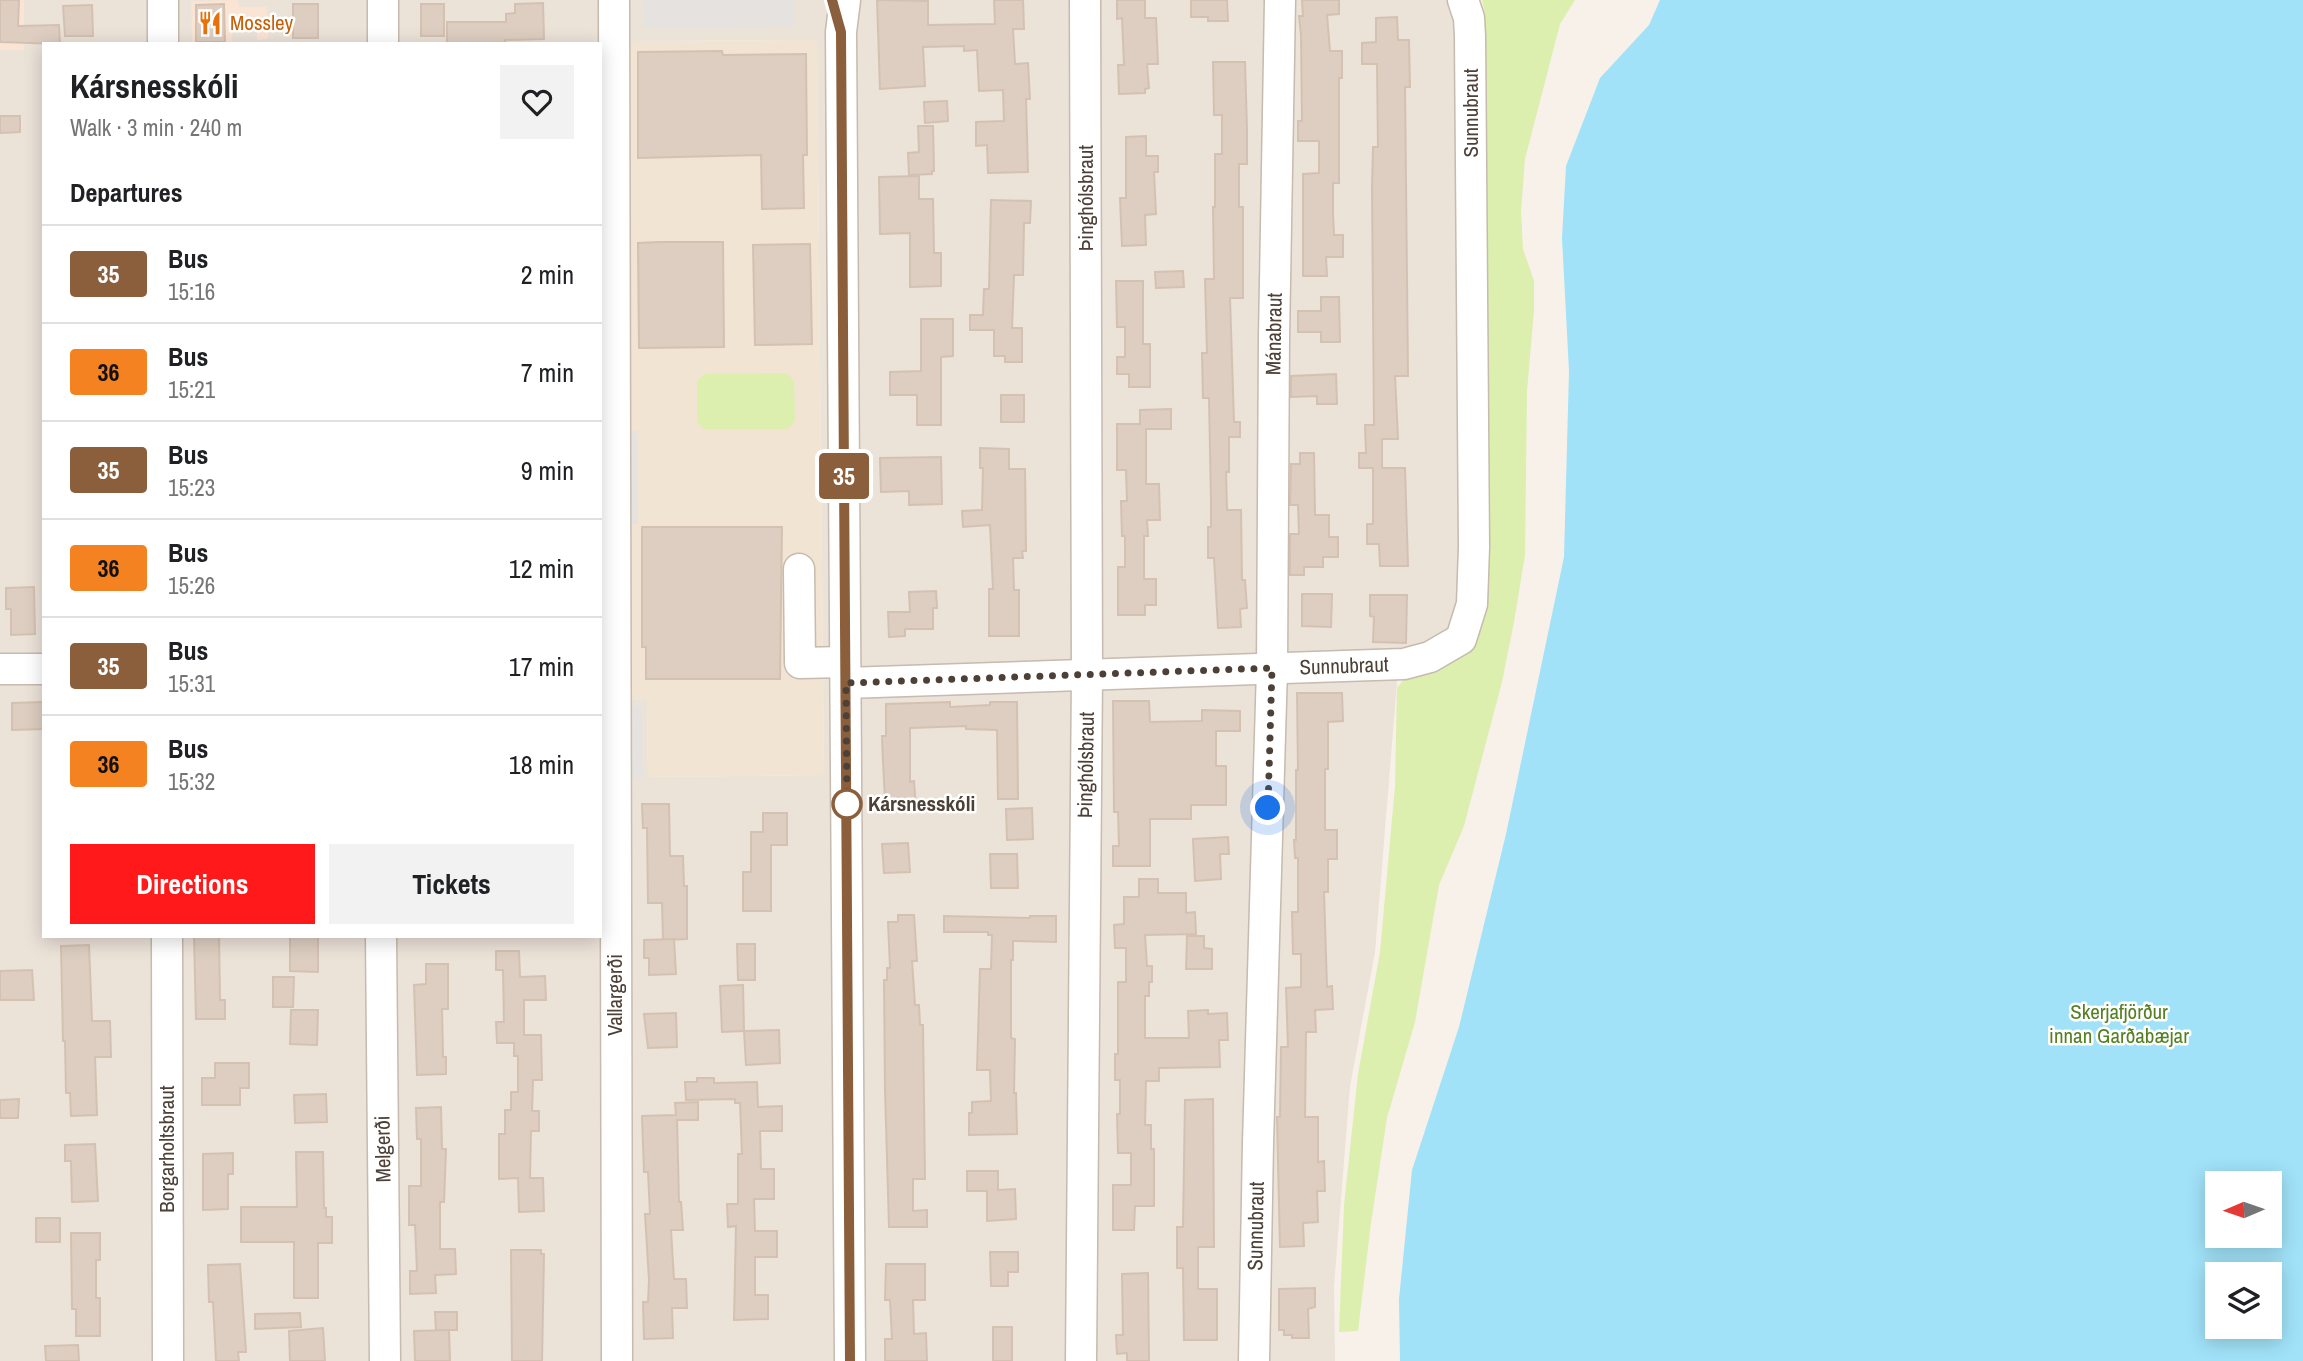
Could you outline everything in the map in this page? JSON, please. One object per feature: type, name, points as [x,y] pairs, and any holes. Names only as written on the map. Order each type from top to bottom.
[{"type":"street","points":[[163,0],[163,42]]},
{"type":"street","points":[[383,0],[383,42]]},
{"type":"street","name":"Vallargerði","points":[[614,0],[617,1361]]},
{"type":"street","points":[[832,0],[841,32]]},
{"type":"street","points":[[845,0],[841,32],[850,1361]]},
{"type":"street","name":"Þinghólsbraut","points":[[1081,1361],[1087,675],[1085,0]]},
{"type":"street","name":"Mánabraut","points":[[1272,668],[1280,0]]},
{"type":"street","name":"Sunnubraut","points":[[1254,1361],[1272,668],[1404,664],[1430,657],[1461,639],[1472,604],[1474,547],[1470,36],[1469,18],[1463,0]]},
{"type":"street","points":[[799,569],[800,663],[845,673],[1087,675],[1272,668]]},
{"type":"street","points":[[0,669],[42,669]]},
{"type":"street","name":"Borgarholtsbraut","points":[[167,938],[168,1361]]},
{"type":"street","name":"Melgerði","points":[[382,938],[385,1361]]},
{"type":"shaded area","points":[[0,0],[1477,0],[1464,640],[1398,670],[1375,952],[1350,1086],[1334,1286],[1335,1361],[0,1361]],"holes":[[[817,40],[824,775],[648,777],[647,699],[628,700],[623,41]]]},
{"type":"shaded area","points":[[0,0],[24,0],[24,50],[0,50]]},
{"type":"shaded area","points":[[238,0],[239,7],[267,7],[268,39],[257,40],[257,29],[232,29],[232,42],[192,42],[191,1]]},
{"type":"shaded area","points":[[643,0],[794,0],[795,26],[644,28]]},
{"type":"shaded area","name":"Kársnesskóli","points":[[817,40],[824,775],[648,777],[647,700],[628,700],[622,41]]},
{"type":"shaded area","points":[[637,431],[638,524],[621,525],[620,432]]},
{"type":"shaded area","points":[[622,706],[641,706],[643,778],[624,779]]},
{"type":"green space","points":[[1482,0],[1575,0],[1560,24],[1525,159],[1521,211],[1523,249],[1534,281],[1534,311],[1527,391],[1525,555],[1502,682],[1464,826],[1439,885],[1415,1022],[1387,1118],[1358,1331],[1339,1332],[1344,1205],[1358,1074],[1380,952],[1395,786],[1397,688],[1413,667],[1465,641],[1484,89],[1485,15]]},
{"type":"green space","points":[[787,373],[794,381],[795,421],[788,429],[704,429],[697,422],[697,381],[704,374]]},
{"type":"water","points":[[1660,0],[2303,0],[2303,1361],[1400,1361],[1399,1299],[1412,1170],[1459,1027],[1506,834],[1564,557],[1569,371],[1562,238],[1566,166],[1600,78],[1649,25]]},
{"type":"building","points":[[0,0],[19,0],[18,26],[59,25],[60,42],[0,42]]},
{"type":"building","points":[[877,0],[928,1],[928,25],[995,24],[994,0],[1023,0],[1024,29],[1013,29],[1015,64],[1028,63],[1028,172],[988,173],[987,145],[976,146],[976,122],[1004,121],[1003,90],[979,91],[977,50],[964,51],[964,46],[923,47],[925,86],[880,89]]},
{"type":"building","points":[[1117,0],[1145,0],[1145,18],[1156,18],[1158,64],[1147,64],[1149,88],[1145,89],[1145,93],[1119,94],[1118,65],[1124,65],[1122,18],[1117,19]]},
{"type":"building","points":[[1191,0],[1227,0],[1228,21],[1208,21],[1208,17],[1191,17]]},
{"type":"building","points":[[1302,0],[1339,0],[1339,14],[1327,15],[1330,51],[1342,51],[1342,78],[1339,78],[1339,183],[1333,183],[1333,214],[1334,235],[1343,235],[1343,257],[1326,257],[1327,276],[1303,276],[1303,174],[1319,173],[1319,141],[1298,141],[1298,121],[1302,121],[1299,16],[1303,16]]},
{"type":"building","points":[[543,3],[544,39],[447,42],[447,22],[506,22],[506,14],[515,13],[515,4]]},
{"type":"building","points":[[224,4],[225,42],[196,42],[196,5]]},
{"type":"building","points":[[293,4],[318,4],[318,38],[293,38]]},
{"type":"building","points":[[421,4],[444,4],[444,36],[421,36]]},
{"type":"building","points":[[92,5],[93,36],[65,36],[63,6]]},
{"type":"building","points":[[1397,17],[1398,40],[1409,40],[1410,87],[1405,87],[1408,376],[1395,376],[1398,439],[1382,439],[1382,468],[1405,468],[1408,566],[1380,566],[1379,544],[1367,544],[1367,524],[1373,524],[1373,468],[1359,468],[1359,453],[1366,453],[1365,425],[1374,425],[1372,187],[1373,147],[1378,147],[1377,64],[1362,64],[1362,43],[1376,42],[1376,18]]},
{"type":"building","points":[[722,51],[723,55],[806,54],[807,155],[803,155],[804,208],[762,209],[761,155],[638,158],[638,52]]},
{"type":"building","points":[[1213,62],[1245,62],[1247,130],[1247,164],[1239,164],[1239,207],[1243,207],[1243,298],[1230,298],[1234,422],[1240,422],[1240,437],[1229,437],[1229,472],[1226,472],[1227,510],[1241,510],[1242,580],[1245,580],[1247,608],[1240,609],[1241,627],[1218,628],[1214,558],[1208,558],[1208,527],[1211,527],[1209,398],[1203,398],[1202,353],[1207,353],[1205,279],[1214,279],[1215,154],[1222,154],[1222,115],[1214,115]]},
{"type":"building","points":[[947,101],[948,121],[925,123],[924,102]]},
{"type":"building","points":[[0,116],[20,116],[20,132],[0,133]]},
{"type":"building","points":[[918,126],[933,126],[932,174],[909,175],[908,153],[919,152]]},
{"type":"building","points":[[1146,136],[1146,156],[1158,156],[1158,172],[1154,172],[1156,214],[1145,215],[1146,245],[1122,246],[1120,198],[1126,198],[1126,137]]},
{"type":"building","points":[[919,176],[919,199],[933,199],[934,253],[941,253],[941,286],[910,287],[910,233],[880,234],[879,177]]},
{"type":"building","points":[[991,200],[1031,201],[1030,223],[1024,223],[1023,275],[1014,275],[1012,328],[1022,328],[1022,362],[1005,362],[1005,356],[994,356],[994,330],[970,330],[970,315],[983,315],[984,289],[989,289]]},
{"type":"building","points":[[723,242],[724,347],[639,348],[638,243]]},
{"type":"building","points":[[810,244],[812,344],[755,345],[753,245]]},
{"type":"building","points":[[1183,271],[1184,287],[1156,288],[1155,272]]},
{"type":"building","points":[[1116,281],[1143,281],[1143,344],[1150,344],[1150,387],[1129,387],[1129,374],[1117,374],[1117,357],[1125,357],[1125,327],[1117,327]]},
{"type":"building","points":[[1321,297],[1339,297],[1340,342],[1321,342],[1321,332],[1298,332],[1298,311],[1321,311]]},
{"type":"building","points":[[921,319],[953,319],[953,356],[941,357],[941,425],[917,425],[917,395],[890,395],[890,372],[921,371]]},
{"type":"building","points":[[1336,374],[1337,404],[1317,404],[1317,396],[1291,397],[1291,376]]},
{"type":"building","points":[[1001,395],[1024,395],[1024,422],[1001,422]]},
{"type":"building","points":[[1171,409],[1171,429],[1146,429],[1146,484],[1159,484],[1160,520],[1147,520],[1148,536],[1144,536],[1144,579],[1156,579],[1156,605],[1145,605],[1145,615],[1118,615],[1118,567],[1125,567],[1121,501],[1127,501],[1126,470],[1117,470],[1117,424],[1140,424],[1140,410]]},
{"type":"building","points":[[980,448],[1009,449],[1009,469],[1025,469],[1026,551],[1022,551],[1023,558],[1013,558],[1014,590],[1019,590],[1019,636],[989,636],[989,589],[993,589],[990,525],[963,527],[962,511],[982,510],[983,468],[980,468]]},
{"type":"building","points":[[1300,453],[1314,453],[1315,515],[1329,515],[1329,537],[1338,537],[1338,557],[1323,557],[1323,567],[1304,567],[1304,575],[1290,575],[1290,534],[1299,534],[1298,505],[1290,505],[1291,464],[1300,464]]},
{"type":"building","points":[[941,457],[942,504],[909,505],[909,491],[881,492],[880,458]]},
{"type":"building","points":[[642,527],[782,527],[780,679],[646,679],[646,647],[642,647]]},
{"type":"building","points":[[34,587],[35,634],[11,635],[11,609],[6,609],[6,588]]},
{"type":"building","points":[[936,591],[937,608],[933,608],[933,629],[905,629],[905,636],[889,637],[888,612],[910,612],[909,592]]},
{"type":"building","points":[[1302,594],[1332,594],[1331,627],[1302,626]]},
{"type":"building","points":[[1370,595],[1407,595],[1406,643],[1373,642],[1374,617],[1370,616]]},
{"type":"building","points":[[1297,693],[1342,693],[1343,721],[1328,722],[1328,769],[1325,769],[1325,830],[1337,830],[1337,859],[1328,859],[1328,892],[1324,892],[1327,987],[1332,986],[1333,1009],[1315,1010],[1316,1032],[1306,1032],[1305,1117],[1318,1117],[1318,1162],[1324,1161],[1325,1191],[1317,1191],[1318,1222],[1303,1223],[1304,1246],[1280,1247],[1277,1117],[1280,1117],[1281,1047],[1288,1047],[1286,988],[1301,987],[1301,954],[1293,954],[1292,912],[1298,912],[1298,858],[1295,858],[1294,840],[1298,770]]},
{"type":"building","points":[[1113,701],[1149,701],[1150,722],[1202,721],[1202,710],[1240,711],[1240,731],[1216,731],[1216,766],[1226,766],[1226,805],[1191,805],[1191,819],[1150,819],[1150,866],[1113,866],[1113,846],[1119,846],[1118,812],[1114,812]]},
{"type":"building","points":[[42,702],[42,729],[12,730],[12,703]]},
{"type":"building","points":[[950,702],[950,707],[1017,702],[1018,799],[998,799],[997,730],[966,729],[966,726],[910,728],[910,782],[914,781],[916,809],[890,811],[889,800],[885,800],[882,736],[886,736],[886,704]]},
{"type":"building","points":[[642,804],[669,804],[670,856],[683,856],[684,886],[687,886],[687,939],[663,940],[662,903],[648,903],[647,828],[643,828]]},
{"type":"building","points":[[1032,808],[1033,839],[1007,840],[1006,809]]},
{"type":"building","points":[[763,813],[787,813],[787,845],[771,845],[771,911],[743,911],[743,872],[751,872],[751,832],[763,832]]},
{"type":"building","points":[[1228,837],[1229,854],[1220,854],[1221,879],[1195,881],[1193,839]]},
{"type":"building","points":[[908,843],[910,872],[884,873],[882,844]]},
{"type":"building","points":[[990,854],[1017,854],[1018,888],[991,888]]},
{"type":"building","points":[[1139,879],[1158,879],[1158,893],[1186,893],[1186,913],[1195,912],[1196,934],[1145,935],[1147,966],[1152,966],[1152,982],[1149,982],[1149,996],[1145,996],[1145,1038],[1189,1038],[1188,1011],[1208,1010],[1208,1014],[1227,1013],[1228,1040],[1219,1040],[1220,1067],[1159,1068],[1159,1081],[1146,1081],[1145,1125],[1151,1125],[1151,1149],[1154,1149],[1154,1206],[1135,1206],[1134,1230],[1113,1230],[1113,1185],[1131,1185],[1131,1153],[1118,1153],[1120,1080],[1115,1080],[1115,1054],[1118,1054],[1118,982],[1126,982],[1126,948],[1115,948],[1114,925],[1124,924],[1124,897],[1139,897]]},
{"type":"building","points":[[898,915],[914,915],[917,961],[912,961],[915,1005],[919,1005],[920,1025],[923,1025],[925,1179],[913,1179],[913,1211],[927,1210],[927,1227],[889,1227],[884,980],[887,980],[887,968],[890,968],[888,922],[898,922]]},
{"type":"building","points":[[944,916],[1056,916],[1056,942],[1013,941],[1011,1038],[1015,1039],[1014,1093],[1017,1134],[969,1135],[972,1102],[991,1101],[990,1070],[977,1070],[980,969],[991,969],[992,935],[988,935],[988,932],[944,932]]},
{"type":"building","points":[[1187,936],[1204,936],[1204,948],[1212,949],[1212,969],[1186,969]]},
{"type":"building","points":[[194,938],[219,938],[220,1000],[225,1000],[225,1019],[196,1019]]},
{"type":"building","points":[[290,938],[318,938],[318,972],[290,971]]},
{"type":"building","points":[[674,939],[676,974],[649,975],[649,958],[644,958],[644,940]]},
{"type":"building","points":[[737,944],[755,944],[755,980],[738,980]]},
{"type":"building","points":[[89,945],[92,1021],[110,1021],[111,1057],[95,1057],[97,1115],[71,1116],[70,1093],[66,1093],[61,946]]},
{"type":"building","points":[[496,951],[519,951],[520,977],[545,976],[546,1000],[524,1000],[524,1035],[541,1035],[542,1080],[533,1080],[532,1111],[539,1111],[539,1131],[531,1131],[530,1178],[543,1178],[544,1211],[519,1212],[518,1178],[499,1179],[499,1134],[505,1134],[505,1110],[511,1110],[511,1092],[518,1092],[518,1056],[514,1056],[514,1043],[497,1043],[496,1022],[504,1022],[503,970],[496,970]]},
{"type":"building","points":[[426,964],[448,964],[448,1009],[442,1009],[446,1074],[417,1075],[414,985],[426,984]]},
{"type":"building","points":[[32,970],[34,1000],[0,1000],[0,971]]},
{"type":"building","points":[[273,977],[294,977],[293,1007],[273,1007]]},
{"type":"building","points":[[743,985],[744,1031],[722,1032],[720,986]]},
{"type":"building","points":[[291,1010],[318,1010],[317,1045],[290,1044]]},
{"type":"building","points":[[676,1013],[677,1047],[648,1048],[644,1014]]},
{"type":"building","points":[[779,1030],[780,1063],[746,1065],[744,1031]]},
{"type":"building","points":[[215,1063],[249,1063],[249,1088],[240,1088],[240,1105],[202,1105],[202,1078],[215,1078]]},
{"type":"building","points":[[697,1078],[714,1078],[714,1083],[757,1082],[758,1107],[782,1106],[782,1131],[760,1131],[761,1169],[774,1169],[774,1199],[754,1199],[755,1231],[777,1231],[777,1257],[755,1257],[755,1295],[768,1295],[768,1319],[734,1320],[736,1226],[728,1227],[727,1204],[738,1204],[738,1154],[742,1154],[740,1103],[735,1103],[735,1099],[686,1100],[685,1082],[697,1082]]},
{"type":"building","points":[[326,1094],[327,1122],[295,1123],[294,1095]]},
{"type":"building","points":[[19,1099],[18,1118],[0,1118],[0,1100]]},
{"type":"building","points":[[1213,1099],[1214,1247],[1198,1247],[1198,1289],[1217,1289],[1217,1340],[1184,1340],[1183,1268],[1177,1268],[1177,1227],[1183,1227],[1185,1100]]},
{"type":"building","points":[[698,1102],[698,1120],[677,1120],[679,1202],[683,1230],[671,1230],[674,1279],[686,1279],[687,1308],[672,1308],[673,1338],[644,1339],[643,1302],[648,1302],[649,1280],[645,1214],[650,1214],[648,1172],[644,1172],[642,1116],[676,1115],[675,1103]]},
{"type":"building","points":[[441,1107],[442,1149],[446,1149],[444,1202],[440,1202],[440,1249],[455,1249],[456,1274],[435,1275],[436,1293],[410,1294],[410,1271],[417,1271],[415,1225],[409,1225],[409,1186],[421,1186],[421,1139],[417,1139],[416,1108]]},
{"type":"building","points":[[95,1144],[98,1201],[72,1202],[71,1161],[65,1161],[65,1145]]},
{"type":"building","points":[[296,1152],[323,1152],[324,1208],[326,1217],[332,1217],[332,1243],[318,1243],[318,1298],[294,1298],[294,1242],[241,1242],[241,1207],[297,1207]]},
{"type":"building","points":[[233,1153],[233,1174],[228,1174],[228,1209],[203,1210],[203,1154]]},
{"type":"building","points":[[967,1171],[998,1171],[998,1190],[1015,1189],[1016,1219],[987,1221],[987,1191],[967,1191]]},
{"type":"building","points":[[36,1218],[60,1218],[60,1242],[36,1242]]},
{"type":"building","points":[[71,1233],[100,1233],[100,1260],[96,1260],[96,1298],[100,1298],[100,1336],[76,1336],[76,1309],[72,1309]]},
{"type":"building","points":[[511,1250],[541,1250],[541,1254],[544,1254],[542,1361],[512,1361]]},
{"type":"building","points":[[990,1252],[1018,1252],[1018,1272],[1008,1272],[1008,1286],[991,1286]]},
{"type":"building","points":[[240,1264],[246,1352],[238,1352],[239,1361],[216,1361],[208,1265]]},
{"type":"building","points":[[886,1264],[925,1264],[925,1300],[913,1300],[914,1334],[926,1333],[927,1361],[885,1361],[885,1339],[892,1339],[890,1300],[885,1300]]},
{"type":"building","points":[[1148,1273],[1149,1361],[1127,1361],[1127,1353],[1117,1354],[1116,1335],[1123,1335],[1122,1274]]},
{"type":"building","points":[[1315,1288],[1315,1307],[1308,1309],[1309,1338],[1284,1335],[1284,1330],[1279,1330],[1279,1289]]},
{"type":"building","points":[[435,1312],[457,1312],[457,1330],[436,1330]]},
{"type":"building","points":[[300,1313],[301,1327],[255,1329],[255,1314]]},
{"type":"building","points":[[993,1327],[1012,1327],[1012,1361],[993,1361]]},
{"type":"building","points":[[323,1328],[325,1361],[290,1361],[289,1331]]},
{"type":"building","points":[[449,1330],[450,1361],[415,1361],[414,1331]]},
{"type":"building","points":[[78,1345],[79,1361],[46,1361],[45,1346]]},
{"type":"bus line","name":"35","points":[[832,0],[841,32],[850,1361]]},
{"type":"place","name":"Mossley","points":[[210,23]]},
{"type":"place","name":"Kársnesskóli","points":[[847,804]]},
{"type":"route","points":[[847,804],[846,683],[1272,668],[1268,808]]},
{"type":"park label","name":"Skerjafjörður innan Garðabæjar","points":[[2119,1024]]}]
